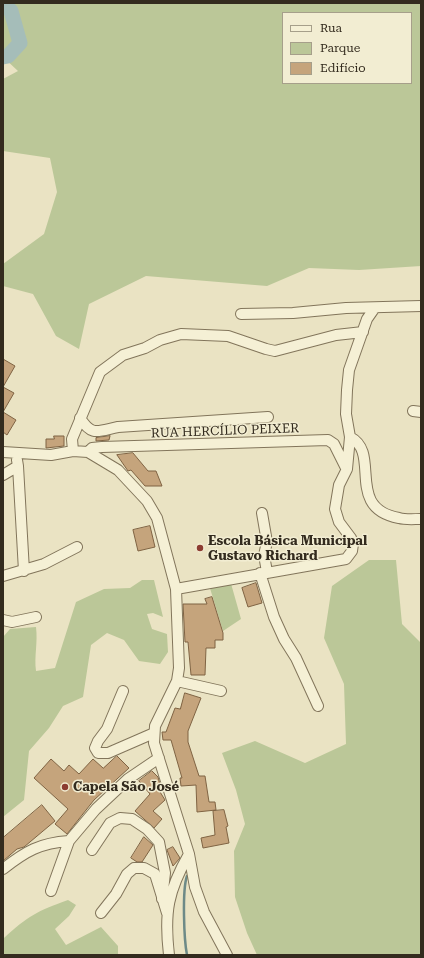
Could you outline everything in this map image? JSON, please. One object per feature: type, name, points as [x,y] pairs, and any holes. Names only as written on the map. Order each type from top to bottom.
[{"type":"street","points":[[242,314],[293,313],[346,308],[374,309],[421,306]]},
{"type":"street","points":[[176,589],[346,558],[352,551],[353,544],[351,538],[339,522],[335,509],[339,485],[347,470],[350,437],[346,414],[349,370],[367,318],[374,309]]},
{"type":"street","points":[[73,451],[72,439],[100,372],[123,355],[145,348],[160,340],[181,334],[228,336],[266,349],[275,350],[336,335],[363,332]]},
{"type":"street","points":[[80,418],[87,428],[95,431],[118,427],[268,417]]},
{"type":"street","points":[[350,437],[358,441],[362,447],[367,492],[373,505],[398,518],[421,520]]},
{"type":"street","name":"RUA HERCÍLIO PEIXER","points":[[88,452],[92,448],[102,447],[328,440],[334,444],[347,470]]},
{"type":"street","points":[[3,452],[51,455],[73,451],[88,452],[118,470],[147,501],[157,518],[176,589],[179,668],[176,681],[158,716],[154,733],[158,758],[189,854],[196,887],[204,912],[226,955]]},
{"type":"street","points":[[17,454],[24,571]]},
{"type":"street","points":[[3,475],[18,466]]},
{"type":"street","points":[[262,513],[267,542],[264,555],[263,573],[274,617],[284,639],[296,658],[318,706]]},
{"type":"street","points":[[3,576],[44,564],[77,547]]},
{"type":"street","points":[[3,620],[12,622],[36,617]]},
{"type":"street","points":[[176,681],[221,691]]},
{"type":"street","points":[[124,691],[107,729],[98,741],[96,748],[98,753],[108,753],[154,733]]},
{"type":"street","points":[[50,891],[69,841],[96,809],[128,778],[158,758]]},
{"type":"street","points":[[92,850],[110,823],[120,818],[132,819],[147,829],[159,842],[165,873],[162,899]]},
{"type":"street","points":[[3,869],[21,855],[39,845],[69,841]]},
{"type":"street","points":[[169,955],[166,930],[167,913],[176,877],[189,854]]},
{"type":"street","points":[[101,913],[116,894],[128,874],[134,868],[144,868],[155,874],[160,885],[162,899],[167,913]]},
{"type":"green space","points":[[3,3],[421,3],[421,266],[359,270],[309,268],[267,286],[146,276],[89,304],[79,349],[56,336],[33,294],[3,286],[3,264],[44,234],[57,192],[50,158],[3,151],[3,79],[18,71],[3,57]]},
{"type":"green space","points":[[369,560],[396,560],[402,624],[421,643],[421,955],[257,955],[247,933],[235,897],[234,851],[245,824],[236,790],[222,753],[255,741],[305,763],[346,744],[344,684],[324,638],[332,586]]},
{"type":"green space","points":[[142,580],[154,580],[163,617],[153,613],[147,614],[152,629],[167,634],[168,652],[160,664],[139,661],[124,640],[107,633],[91,645],[83,697],[63,706],[49,728],[29,751],[24,800],[3,817],[3,637],[10,629],[36,627],[36,671],[55,668],[76,602],[104,589],[130,588]]},
{"type":"green space","points":[[230,580],[241,619],[223,631],[209,585]]},
{"type":"green space","points":[[68,900],[76,905],[69,916],[55,929],[66,945],[101,927],[118,946],[118,955],[3,955],[4,938],[12,931],[33,915],[48,907]]},
{"type":"building","points":[[3,359],[15,366],[3,387]]},
{"type":"building","points":[[3,387],[14,393],[3,412]]},
{"type":"building","points":[[3,412],[16,420],[7,435],[3,432]]},
{"type":"building","points":[[54,436],[64,436],[64,446],[46,448],[46,439],[54,439]]},
{"type":"building","points":[[110,436],[109,440],[96,441],[96,438]]},
{"type":"building","points":[[133,453],[148,471],[156,471],[162,486],[145,486],[131,470],[128,471],[117,455]]},
{"type":"building","points":[[150,526],[155,547],[138,551],[133,530]]},
{"type":"building","points":[[256,583],[262,603],[248,607],[242,588]]},
{"type":"building","points":[[212,597],[223,633],[223,640],[215,640],[215,648],[206,648],[205,675],[191,675],[188,642],[185,642],[183,604],[207,604],[205,599]]},
{"type":"building","points":[[185,693],[201,698],[188,731],[188,742],[199,776],[205,776],[209,802],[215,802],[216,810],[197,812],[196,785],[181,786],[180,778],[182,778],[171,740],[163,740],[162,732],[166,732],[175,708],[180,709]]},
{"type":"building","points":[[117,756],[129,768],[94,800],[67,834],[55,824],[68,809],[34,778],[51,759],[64,771],[69,765],[79,774],[93,759],[103,768]]},
{"type":"building","points":[[152,771],[158,777],[160,784],[157,787],[165,800],[153,811],[162,819],[154,828],[135,811],[150,794],[139,781]]},
{"type":"building","points":[[42,805],[55,821],[24,847],[17,849],[3,861],[3,838]]},
{"type":"building","points":[[224,810],[228,826],[226,827],[229,843],[203,848],[201,838],[215,835],[213,811]]},
{"type":"building","points":[[144,837],[153,845],[142,862],[137,862],[131,858]]},
{"type":"building","points":[[173,847],[180,858],[173,866],[167,850]]},
{"type":"waterway","points":[[3,4],[11,11],[20,43],[8,56],[3,57]]},
{"type":"waterway","points":[[187,876],[184,892],[184,915],[187,955]]},
{"type":"place","name":"Escola Básica Municipal Gustavo Richard","points":[[200,548]]},
{"type":"place","name":"Capela São José","points":[[65,787]]}]
